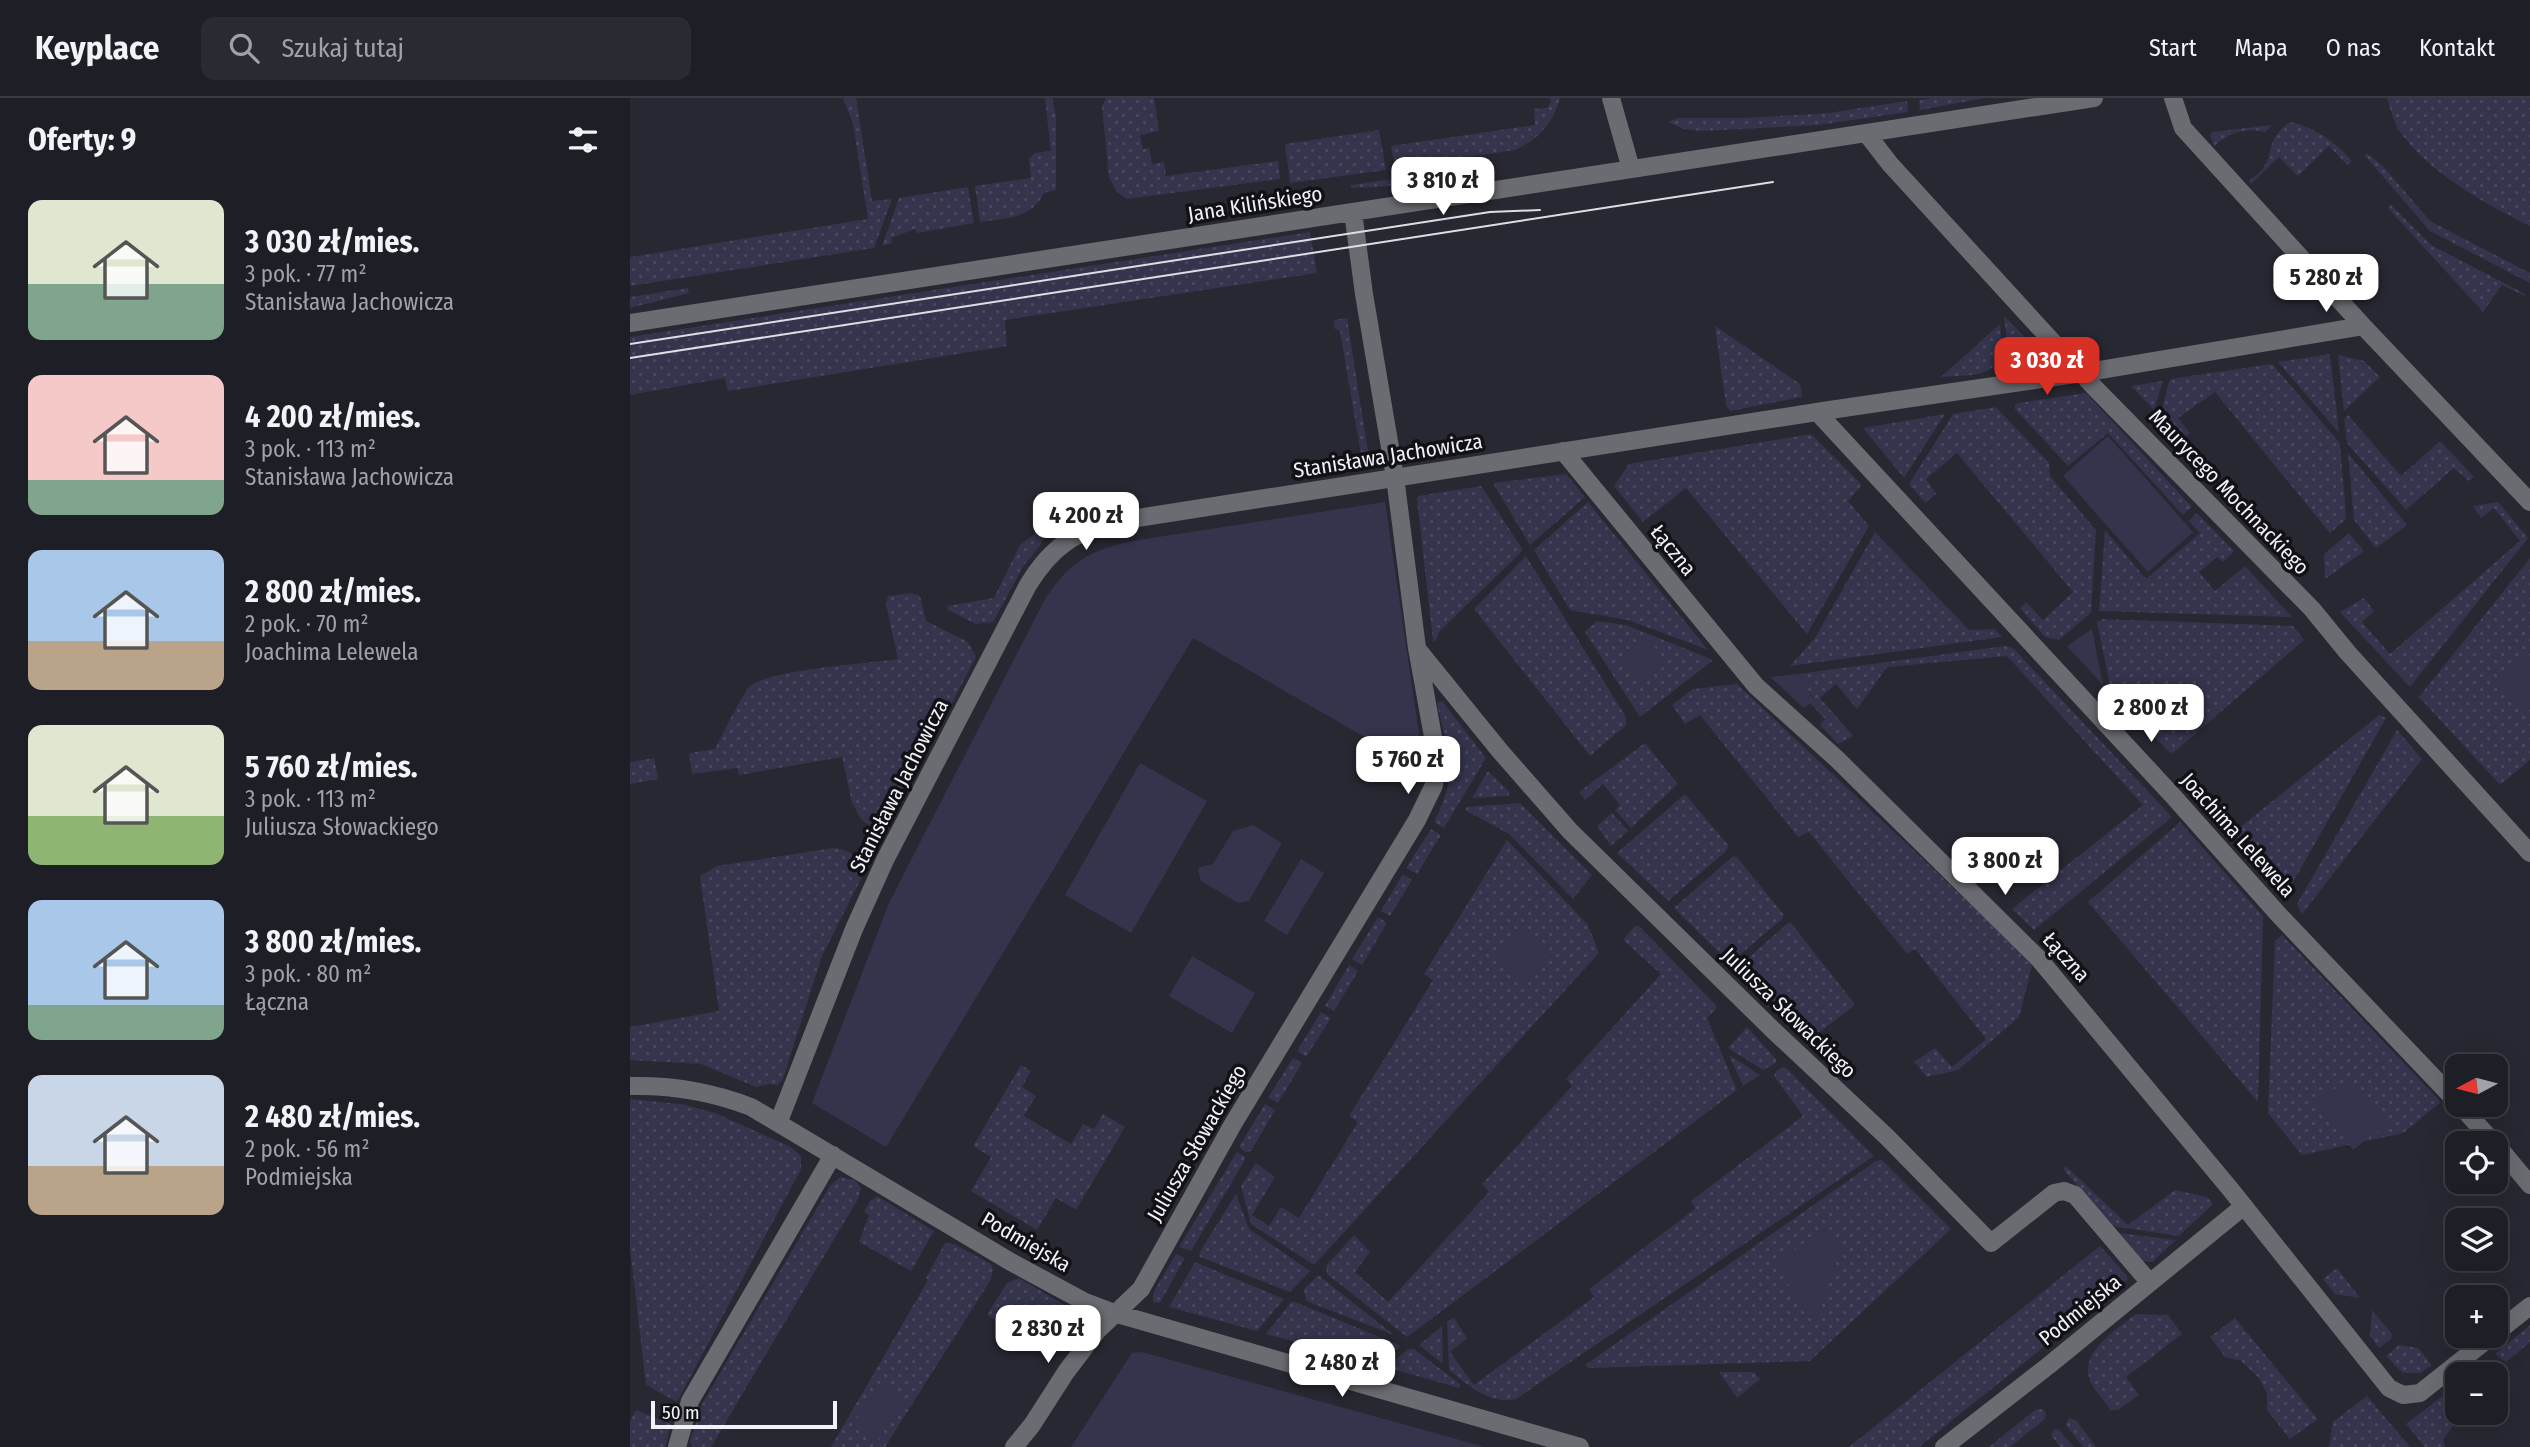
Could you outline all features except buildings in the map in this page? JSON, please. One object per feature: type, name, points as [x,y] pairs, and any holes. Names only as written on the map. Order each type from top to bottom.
[{"type":"street","points":[[1611,98],[1631,169]]},
{"type":"street","name":"Jana Kilińskiego","points":[[630,323],[2094,98]]},
{"type":"street","points":[[2174,98],[2182,128],[2363,326],[2530,502]]},
{"type":"street","name":"Maurycego Mochnackiego","points":[[1866,133],[1896,170],[2094,387],[2312,609],[2348,653],[2530,853]]},
{"type":"street","name":"Juliusza Słowackiego","points":[[1014,1447],[1032,1426],[1089,1341],[1140,1289],[1233,1124],[1434,785],[1437,758],[1417,648],[1395,477],[1353,212]]},
{"type":"street","name":"Stanisława Jachowicza","points":[[779,1121],[854,929],[885,860],[1028,585],[1048,557],[1073,536],[1106,524],[1563,451],[2082,373],[2363,326]]},
{"type":"street","name":"Joachima Lelewela","points":[[1817,412],[2279,915],[2445,1089]]},
{"type":"street","name":"Łączna","points":[[1563,451],[1756,686],[1847,769],[2039,959],[2395,1393],[2420,1393],[2476,1348]]},
{"type":"street","name":"Juliusza Słowackiego","points":[[1417,648],[1500,751],[1570,831],[1887,1137],[1992,1243],[2054,1193],[2070,1192],[2150,1283]]},
{"type":"street","name":"Podmiejska","points":[[630,1086],[720,1096],[751,1107],[779,1121],[1011,1262],[1085,1302],[1114,1313],[1580,1447]]},
{"type":"street","name":"Joachima Lelewela","points":[[2471,1117],[2484,1131]]},
{"type":"street","points":[[677,1447],[691,1401],[833,1154]]},
{"type":"street","name":"Joachima Lelewela","points":[[2508,1159],[2530,1185]]},
{"type":"street","name":"Podmiejska","points":[[1944,1447],[2244,1206]]},
{"type":"street","points":[[2508,1323],[2530,1306]]},
{"type":"shaded area","points":[[843,98],[856,98],[872,201],[892,199],[874,248],[630,286],[630,257],[868,219],[853,124]]},
{"type":"shaded area","points":[[1045,98],[1052,98],[1056,116],[1056,190],[1044,193],[1039,202],[1025,213],[980,222],[975,186],[1031,178],[1029,159],[1034,153],[1051,151]]},
{"type":"shaded area","points":[[1106,98],[1154,98],[1159,131],[1140,135],[1143,149],[1149,148],[1152,164],[1164,162],[1166,176],[1278,161],[1280,179],[1127,199],[1117,192],[1109,178],[1102,106]]},
{"type":"shaded area","points":[[1550,98],[1560,98],[1549,123],[1531,141],[1515,150],[1395,168],[1391,146],[1535,125],[1534,109],[1547,108],[1551,102]]},
{"type":"shaded area","points":[[1985,98],[1920,110],[1919,100]]},
{"type":"shaded area","points":[[2387,98],[2530,98],[2530,226],[2476,197],[2424,159],[2398,129]]},
{"type":"shaded area","points":[[1907,101],[1908,112],[1818,125],[1702,131],[1684,129],[1668,122],[1677,118],[1744,118],[1829,113]]},
{"type":"shaded area","points":[[2290,122],[2324,136],[2352,161],[2347,165],[2329,146],[2298,176],[2279,157],[2251,184],[2249,181],[2266,163],[2277,134]]},
{"type":"shaded area","points":[[2272,125],[2265,132],[2238,132],[2214,146],[2210,136],[2212,132]]},
{"type":"shaded area","points":[[1379,130],[1386,170],[1290,183],[1285,144]]},
{"type":"shaded area","points":[[2366,153],[2383,166],[2430,221],[2530,273],[2530,283],[2430,231],[2365,156]]},
{"type":"shaded area","points":[[1477,167],[1477,171],[1430,180],[1351,188],[1351,185]]},
{"type":"shaded area","points":[[968,187],[974,223],[917,233],[915,229],[891,238],[892,243],[882,246],[899,198]]},
{"type":"shaded area","points":[[2391,205],[2431,245],[2525,296],[2502,285],[2483,312],[2388,208]]},
{"type":"shaded area","points":[[1310,232],[1317,273],[1005,320],[1007,346],[728,391],[725,378],[630,395],[630,337]]},
{"type":"shaded area","points":[[688,288],[689,293],[630,308],[630,297]]},
{"type":"shaded area","points":[[2004,316],[2025,337],[2043,343],[2056,363],[2036,363],[2028,358],[2022,349],[2008,351]]},
{"type":"shaded area","points":[[1347,318],[1369,458],[1362,460],[1340,331],[1335,329],[1334,320]]},
{"type":"shaded area","points":[[2000,324],[2003,353],[2000,353],[1992,367],[1977,374],[1941,377]]},
{"type":"shaded area","points":[[1715,326],[1800,384],[1802,397],[1730,411],[1726,405]]},
{"type":"shaded area","points":[[2330,354],[2339,433],[2278,362]]},
{"type":"shaded area","points":[[2338,355],[2364,361],[2380,377],[2344,411]]},
{"type":"shaded area","points":[[2272,364],[2340,443],[2346,516],[2330,533],[2215,392],[2178,418],[2190,433],[2181,440],[2160,416],[2170,379]]},
{"type":"shaded area","points":[[2163,381],[2154,410],[2131,386]]},
{"type":"shaded area","points":[[2086,393],[2192,507],[2183,515],[2108,433],[2068,466],[2015,409],[2018,403]]},
{"type":"shaded area","points":[[1996,407],[2049,463],[2050,476],[2096,530],[2091,613],[2059,640],[2045,637],[2020,608],[2026,602],[2043,620],[2073,592],[1957,453],[1926,479],[1936,494],[1925,503],[1909,484],[1953,414]]},
{"type":"shaded area","points":[[1945,414],[1904,478],[1863,428]]},
{"type":"shaded area","points":[[2348,415],[2401,476],[2440,441],[2474,477],[2469,481],[2454,468],[2406,510],[2347,443],[2344,419]]},
{"type":"shaded area","points":[[1811,434],[1862,485],[1848,501],[1869,526],[1807,634],[1686,488],[1643,522],[1614,486],[1629,464]]},
{"type":"shaded area","points":[[2108,436],[2193,532],[2148,572],[2063,476]]},
{"type":"shaded area","points":[[2348,453],[2407,525],[2376,548],[2354,520]]},
{"type":"shaded area","points":[[1566,474],[1585,497],[1530,545],[1493,483]]},
{"type":"shaded area","points":[[1481,486],[1523,550],[1439,632],[1436,641],[1433,641],[1417,499],[1418,496]]},
{"type":"shaded area","points":[[1385,502],[1422,754],[1415,766],[1193,638],[886,1147],[812,1103],[889,903],[1044,601],[1062,577],[1091,554],[1132,541]]},
{"type":"shaded area","points":[[1588,502],[1708,650],[1628,620],[1570,610],[1534,550]]},
{"type":"shaded area","points":[[2498,502],[2528,538],[2410,687],[2340,612],[2364,598],[2374,611],[2362,622],[2390,654],[2520,541],[2494,508],[2481,518],[2473,506]]},
{"type":"shaded area","points":[[2197,513],[2234,551],[2223,562],[2217,557],[2199,572],[2215,591],[2245,566],[2292,617],[2099,611],[2105,530],[2146,579],[2200,533],[2189,521]]},
{"type":"shaded area","points":[[1040,530],[1042,543],[1024,565],[993,622],[976,624],[948,610],[947,606],[994,598],[1020,545]]},
{"type":"shaded area","points":[[1875,532],[1969,630],[1995,629],[2002,637],[1790,666],[1815,638]]},
{"type":"shaded area","points":[[2349,533],[2364,551],[2325,579],[2324,554]]},
{"type":"shaded area","points":[[1526,556],[1626,717],[1626,725],[1590,756],[1474,609]]},
{"type":"shaded area","points":[[2530,558],[2530,760],[2500,785],[2419,697]]},
{"type":"shaded area","points":[[911,593],[920,596],[926,621],[968,642],[976,657],[883,835],[861,819],[852,803],[842,757],[739,775],[737,768],[692,774],[689,753],[715,749],[745,692],[759,681],[796,672],[898,659],[886,604],[888,596]]},
{"type":"shaded area","points":[[2103,619],[2293,626],[2304,640],[2173,753],[2169,752],[2111,690],[2097,622]]},
{"type":"shaded area","points":[[1597,621],[1626,625],[1712,661],[1640,717],[1585,632]]},
{"type":"shaded area","points":[[2092,629],[2103,685],[2067,646]]},
{"type":"shaded area","points":[[1648,637],[1667,664],[1640,685],[1621,657]]},
{"type":"shaded area","points":[[2005,646],[2013,648],[2172,817],[2034,930],[2012,909],[2143,805],[2007,656],[1887,667],[1857,709],[1836,684],[1820,698],[1853,736],[1838,744],[1820,725],[1825,719],[1810,703],[1814,699],[1798,674]]},
{"type":"shaded area","points":[[2524,656],[2530,664],[2530,701],[2520,709],[2495,679]]},
{"type":"shaded area","points":[[1798,674],[1814,700],[1804,708],[1770,677]]},
{"type":"shaded area","points":[[1737,684],[1981,914],[2032,966],[2019,1017],[1958,1070],[1927,1077],[1914,1062],[1935,1048],[1952,1067],[1986,1039],[1915,949],[1907,954],[1809,832],[1798,837],[1700,715],[1685,724],[1672,705],[1693,689]]},
{"type":"shaded area","points":[[1442,701],[1486,758],[1444,828],[1434,822],[1450,776],[1448,750],[1437,703]]},
{"type":"shaded area","points":[[2379,715],[2386,718],[2288,891],[2233,833]]},
{"type":"shaded area","points":[[2397,730],[2422,759],[2302,914],[2297,904]]},
{"type":"shaded area","points":[[1645,743],[1678,784],[1631,828],[1615,810],[1620,805],[1603,784],[1585,800],[1579,792]]},
{"type":"shaded area","points":[[654,758],[658,779],[630,784],[630,762]]},
{"type":"shaded area","points":[[1140,763],[1207,801],[1131,933],[1065,895]]},
{"type":"shaded area","points":[[1488,771],[1510,792],[1508,796],[1472,798]]},
{"type":"shaded area","points":[[1685,794],[1729,846],[1668,901],[1617,853]]},
{"type":"shaded area","points":[[1520,803],[1592,875],[1573,899],[1509,834],[1465,810],[1467,807]]},
{"type":"shaded area","points":[[1612,813],[1628,831],[1611,846],[1597,826]]},
{"type":"shaded area","points":[[2180,822],[2263,916],[2258,1102],[2088,902]]},
{"type":"shaded area","points":[[1253,825],[1282,843],[1249,901],[1238,903],[1201,881],[1198,870],[1213,864],[1233,831]]},
{"type":"shaded area","points":[[1431,829],[1441,835],[1417,874],[1406,868]]},
{"type":"shaded area","points":[[1507,840],[1588,925],[1599,953],[1314,1265],[1251,1224],[1241,1186],[1256,1163],[1275,1177],[1252,1215],[1269,1226],[1281,1207],[1299,1218],[1358,1122],[1349,1116],[1433,980],[1424,974]]},
{"type":"shaded area","points":[[833,848],[853,855],[865,871],[822,956],[783,1079],[777,1085],[756,1087],[701,1064],[630,1060],[630,1027],[719,1011],[700,876],[717,866]]},
{"type":"shaded area","points":[[1733,856],[1737,857],[1784,915],[1730,963],[1674,908]]},
{"type":"shaded area","points":[[1301,859],[1324,873],[1287,935],[1264,921]]},
{"type":"shaded area","points":[[1403,874],[1412,880],[1390,916],[1381,911]]},
{"type":"shaded area","points":[[1378,917],[1387,923],[1362,965],[1352,959]]},
{"type":"shaded area","points":[[1791,923],[1854,1003],[1854,1006],[1809,1040],[1736,969]]},
{"type":"shaded area","points":[[1520,926],[1550,948],[1527,981],[1496,960]]},
{"type":"shaded area","points":[[1635,926],[1639,926],[1716,1005],[1716,1009],[1707,1018],[1737,1090],[1407,1337],[1327,1274],[1326,1266],[1354,1235],[1370,1252],[1355,1272],[1388,1302],[1489,1192],[1482,1184],[1572,1086],[1566,1079],[1661,974],[1623,940]]},
{"type":"shaded area","points":[[2282,935],[2441,1102],[2403,1133],[2302,1155],[2268,1113],[2275,941]]},
{"type":"shaded area","points":[[1192,956],[1255,993],[1232,1033],[1169,996]]},
{"type":"shaded area","points":[[1349,965],[1358,971],[1334,1011],[1325,1006]]},
{"type":"shaded area","points":[[1321,1012],[1331,1018],[1306,1057],[1297,1051]]},
{"type":"shaded area","points":[[1747,1027],[1776,1059],[1776,1063],[1763,1070],[1728,1048]]},
{"type":"shaded area","points":[[1729,1055],[1760,1075],[1743,1086]]},
{"type":"shaded area","points":[[1293,1058],[1302,1063],[1278,1103],[1268,1098]]},
{"type":"shaded area","points":[[1021,1065],[1031,1071],[1022,1087],[1036,1096],[1024,1116],[1071,1144],[1083,1124],[1094,1129],[1103,1114],[1125,1127],[1076,1210],[1056,1198],[1037,1230],[971,1191],[991,1157],[973,1146]]},
{"type":"shaded area","points":[[1785,1067],[1874,1156],[1516,1399],[1488,1396],[1449,1370],[1447,1321],[1454,1318],[1467,1338],[1450,1352],[1474,1385],[1594,1297],[1589,1289],[1695,1209],[1691,1201],[1803,1116],[1774,1076],[1777,1070]]},
{"type":"shaded area","points":[[2350,1078],[2386,1124],[2353,1150],[2316,1102]]},
{"type":"shaded area","points":[[630,1099],[681,1104],[715,1113],[791,1147],[801,1156],[801,1169],[677,1402],[646,1385],[630,1248]]},
{"type":"shaded area","points":[[1265,1104],[1275,1110],[1251,1151],[1245,1152],[1239,1147]]},
{"type":"shaded area","points":[[1237,1152],[1245,1157],[1245,1160],[1191,1251],[1179,1247]]},
{"type":"shaded area","points":[[1882,1160],[1951,1229],[1810,1361],[1588,1368],[1585,1365],[1876,1161]]},
{"type":"shaded area","points":[[2066,1166],[2128,1225],[2175,1190],[2207,1197],[2213,1204],[2179,1236],[2112,1226],[2063,1169]]},
{"type":"shaded area","points":[[840,1177],[855,1180],[861,1188],[858,1199],[711,1447],[692,1447],[690,1441],[702,1404],[830,1186]]},
{"type":"shaded area","points":[[1236,1194],[1249,1229],[1310,1271],[1290,1292],[1200,1257],[1199,1253]]},
{"type":"shaded area","points":[[877,1196],[934,1231],[911,1271],[859,1242],[869,1215],[864,1212],[870,1201]]},
{"type":"shaded area","points":[[1828,1226],[1841,1246],[1815,1323],[1774,1264]]},
{"type":"shaded area","points":[[2119,1233],[2176,1240],[2152,1262],[2141,1261]]},
{"type":"shaded area","points":[[945,1243],[954,1244],[991,1264],[993,1270],[990,1281],[885,1447],[831,1447],[928,1280],[926,1278]]},
{"type":"shaded area","points":[[2100,1246],[2127,1276],[2127,1280],[1919,1447],[1849,1447]]},
{"type":"shaded area","points":[[1176,1254],[1185,1258],[1161,1301],[1153,1302],[1153,1293]]},
{"type":"shaded area","points":[[1195,1262],[1284,1299],[1257,1331],[1169,1307]]},
{"type":"shaded area","points":[[2337,1268],[2360,1298],[2335,1294],[2323,1279]]},
{"type":"shaded area","points":[[1318,1275],[1394,1335],[1306,1301],[1304,1289]]},
{"type":"shaded area","points":[[1019,1278],[1068,1307],[1043,1348],[987,1315],[1007,1283]]},
{"type":"shaded area","points":[[1291,1302],[1399,1345],[1399,1348],[1375,1364],[1266,1334]]},
{"type":"shaded area","points":[[2372,1310],[2392,1334],[2391,1339],[2379,1348],[2370,1336]]},
{"type":"shaded area","points":[[2136,1314],[2168,1315],[2182,1334],[2126,1377],[2139,1395],[2118,1410],[2111,1410],[2091,1383],[2089,1362],[2101,1343]]},
{"type":"shaded area","points":[[2235,1318],[2318,1419],[2290,1439],[2267,1410],[2267,1394],[2259,1378],[2241,1361],[2225,1357],[2210,1337]]},
{"type":"shaded area","points":[[2530,1325],[2530,1342],[2506,1362],[2495,1354],[2502,1348],[2508,1348],[2508,1343]]},
{"type":"shaded area","points":[[1442,1326],[1443,1364],[1419,1345]]},
{"type":"shaded area","points":[[2399,1345],[2418,1348],[2432,1365],[2420,1373],[2403,1373],[2386,1356]]},
{"type":"shaded area","points":[[1409,1349],[1414,1349],[1460,1384],[1459,1388],[1389,1368],[1388,1365]]},
{"type":"shaded area","points":[[1142,1352],[1484,1447],[1071,1447],[1132,1353]]},
{"type":"shaded area","points":[[1719,1372],[1754,1372],[1760,1379],[1737,1398]]},
{"type":"shaded area","points":[[878,1383],[904,1400],[877,1442],[852,1426]]},
{"type":"shaded area","points":[[2445,1394],[2445,1425],[2453,1425],[2443,1440],[2445,1447],[2425,1447],[2406,1424]]},
{"type":"shaded area","points":[[2367,1396],[2410,1447],[2329,1447],[2333,1422]]},
{"type":"shaded area","points":[[2042,1409],[2046,1413],[2045,1419],[2010,1447],[1989,1447],[2035,1410]]},
{"type":"shaded area","points":[[636,1410],[671,1424],[665,1447],[630,1447],[630,1421]]},
{"type":"shaded area","points":[[2069,1418],[2076,1420],[2096,1447],[2083,1447],[2066,1425]]},
{"type":"shaded area","points":[[2058,1429],[2074,1447],[2060,1447],[2051,1435]]},
{"type":"tram line","points":[[630,358],[1773,182]]},
{"type":"tram line","points":[[630,344],[1490,212],[1540,210]]}]
